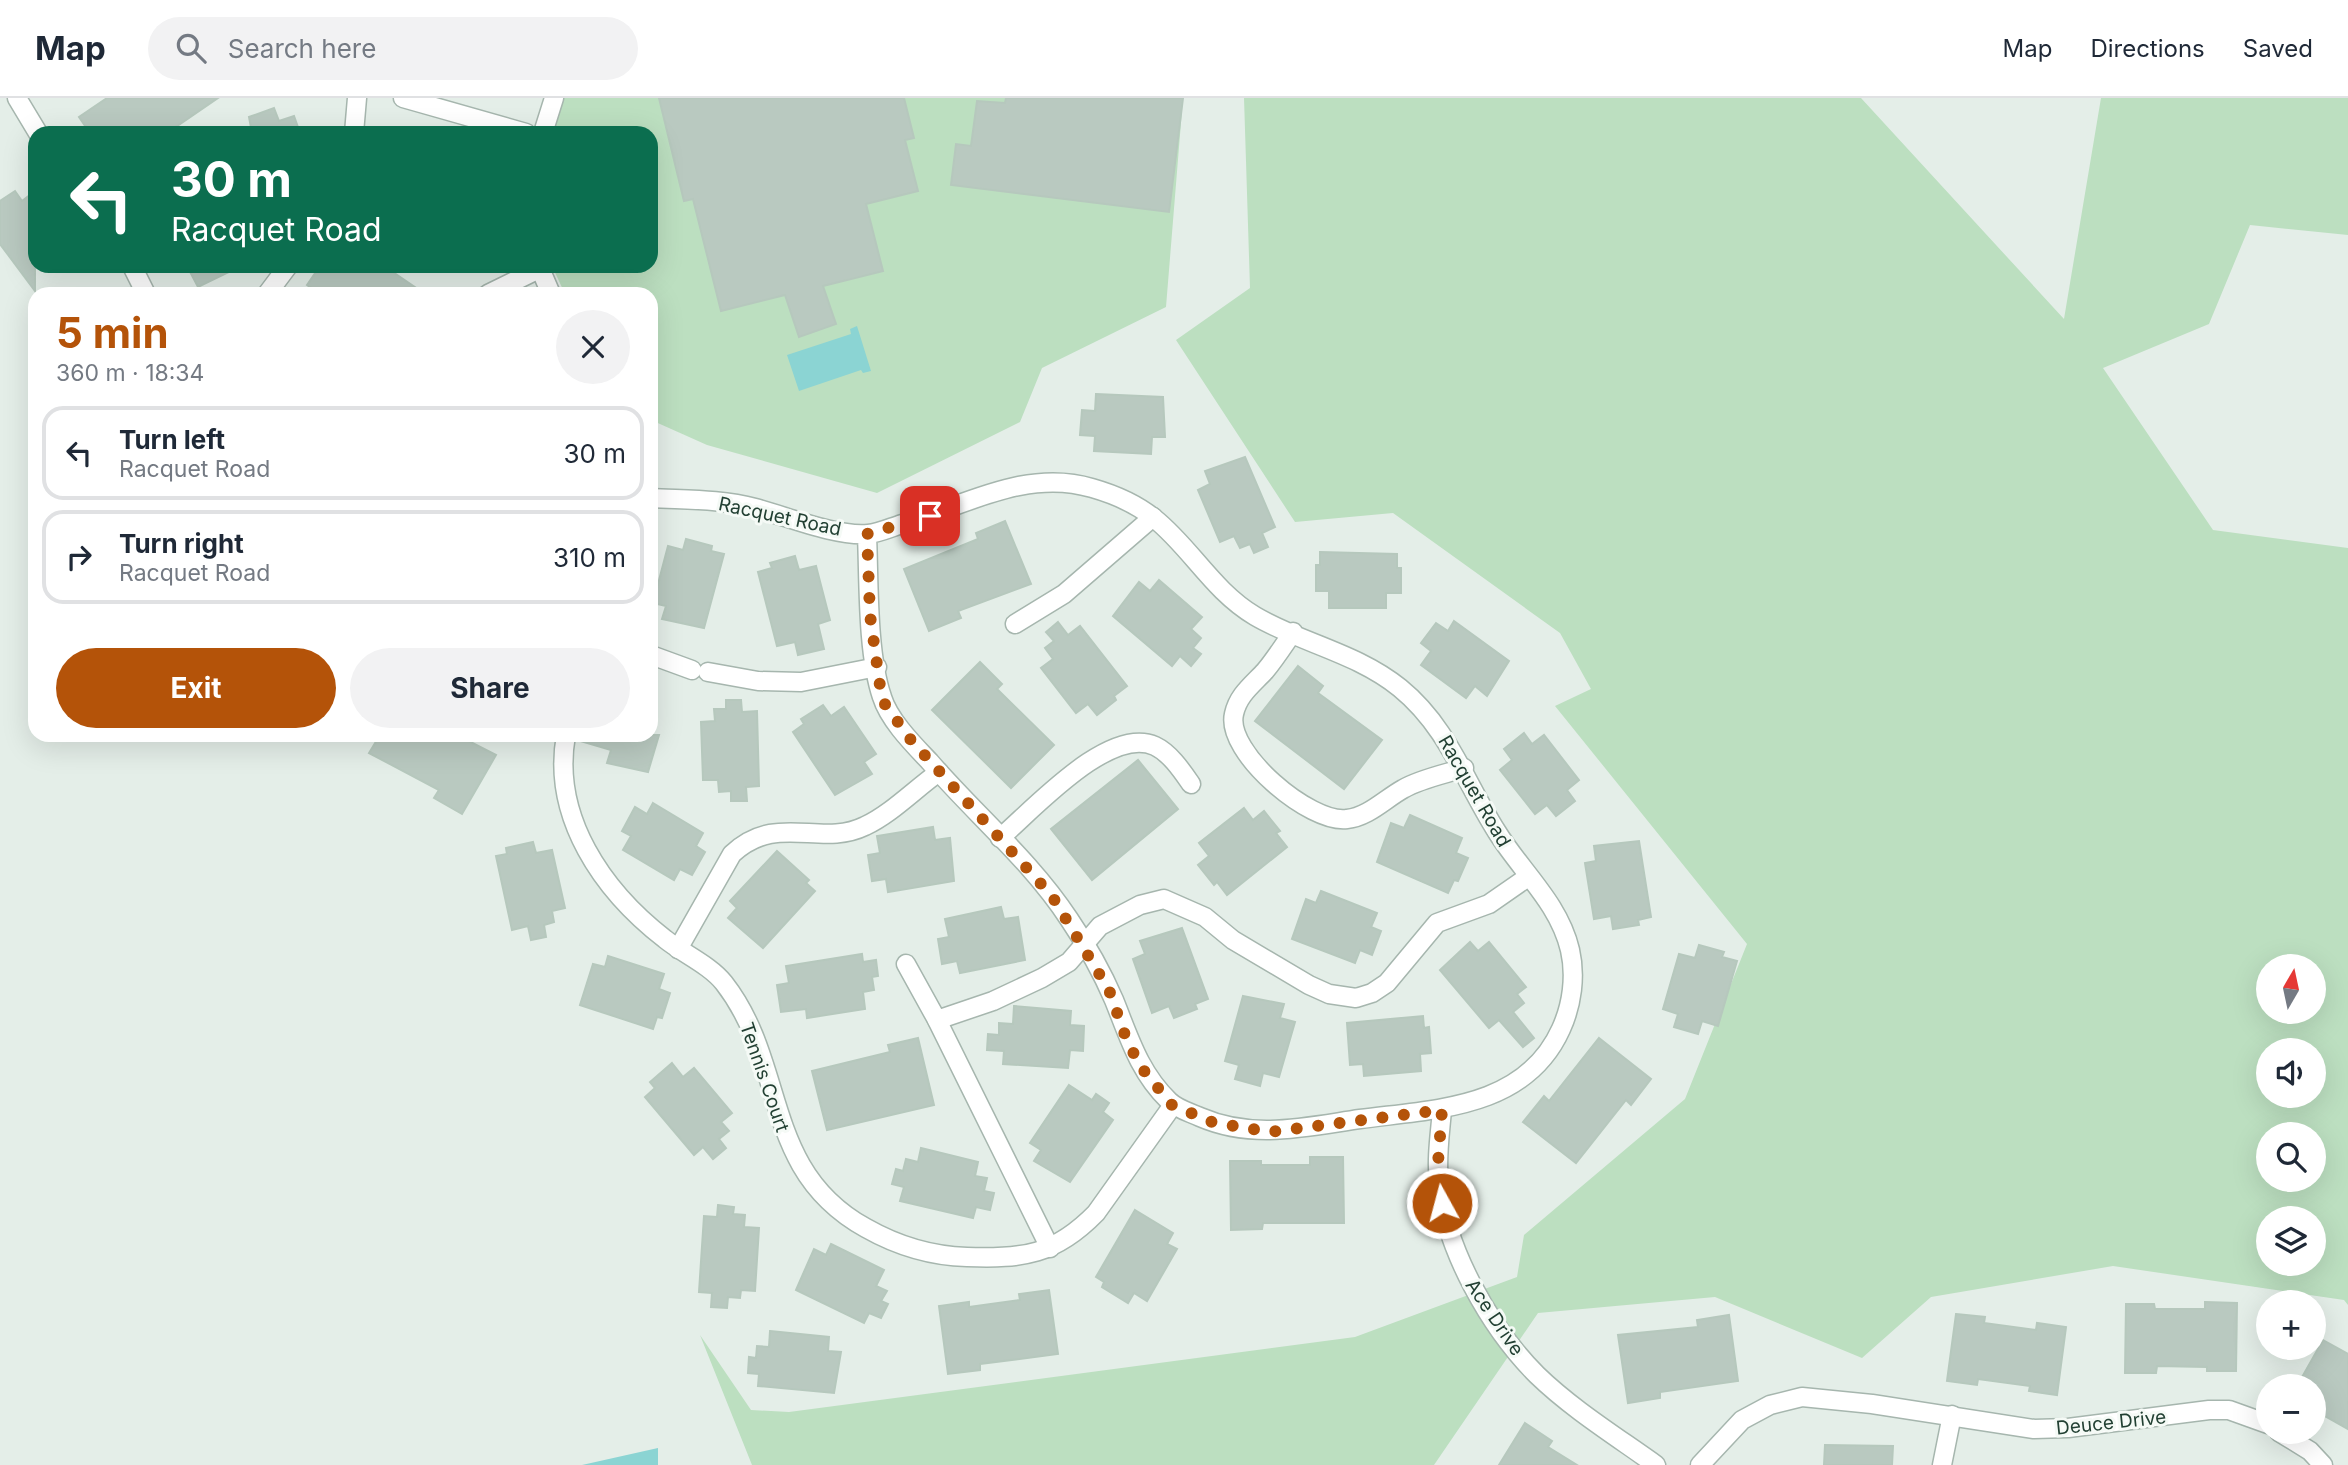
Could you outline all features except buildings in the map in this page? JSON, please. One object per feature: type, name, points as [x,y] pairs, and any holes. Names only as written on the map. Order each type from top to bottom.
[{"type":"street","points":[[17,98],[34,126]]},
{"type":"street","points":[[355,126],[357,98]]},
{"type":"street","points":[[403,98],[501,126]]},
{"type":"street","points":[[545,126],[554,98]]},
{"type":"street","points":[[502,287],[529,273]]},
{"type":"street","name":"Racquet Road","points":[[658,498],[727,503],[811,524],[867,534],[951,510],[1006,487],[1065,482],[1116,496],[1153,517],[1222,590],[1255,616],[1361,663],[1400,688],[1437,726],[1464,768],[1495,830],[1528,877],[1553,906],[1570,949],[1572,994],[1564,1023],[1543,1059],[1513,1085],[1487,1097],[1442,1110],[1269,1132],[1212,1122],[1172,1105],[1140,1066],[1126,1038],[1109,990],[1084,944],[1052,896],[911,740],[882,700],[870,615],[867,534]]},
{"type":"street","points":[[1015,624],[1064,594],[1153,517]]},
{"type":"street","points":[[1293,632],[1266,670],[1241,695],[1233,717],[1233,731],[1244,752],[1282,789],[1318,812],[1338,820],[1348,819],[1362,815],[1405,787],[1464,768]]},
{"type":"street","points":[[658,657],[700,671],[758,681],[801,682],[877,667]]},
{"type":"street","name":"Tennis Court","points":[[565,742],[564,760],[568,795],[584,845],[619,899],[678,949],[723,981],[742,1010],[752,1032],[788,1142],[810,1182],[830,1203],[877,1235],[935,1254],[1007,1258],[1050,1248],[1081,1228],[1096,1213],[1172,1105]]},
{"type":"street","points":[[1000,838],[1095,757],[1127,743],[1155,746],[1181,770],[1191,784]]},
{"type":"street","points":[[678,949],[732,854],[745,842],[771,832],[839,832],[864,827],[939,772]]},
{"type":"street","points":[[937,1020],[993,1001],[1042,978],[1069,962],[1100,926],[1113,918],[1164,899],[1181,904],[1205,918],[1233,940],[1310,985],[1329,994],[1356,998],[1372,993],[1387,983],[1437,923],[1489,904],[1528,877]]},
{"type":"street","points":[[906,964],[937,1020],[1050,1248]]},
{"type":"street","name":"Ace Drive","points":[[1442,1110],[1438,1163],[1440,1194],[1461,1263],[1472,1285],[1515,1349],[1539,1376],[1656,1465]]},
{"type":"street","name":"Deuce Drive","points":[[1700,1465],[1742,1420],[1786,1400],[1819,1397],[2034,1429],[2068,1428],[2229,1410],[2256,1420]]},
{"type":"street","points":[[1942,1465],[1952,1415]]},
{"type":"street","points":[[2298,1444],[2323,1465]]},
{"type":"green space","points":[[562,98],[1183,98],[1166,307],[1042,368],[1020,422],[877,493],[707,445],[658,423],[658,287],[562,287],[555,273],[658,273],[658,126],[541,126]]},
{"type":"green space","points":[[1244,98],[1861,98],[2064,319],[2101,98],[2348,98],[2348,235],[2250,225],[2209,324],[2103,368],[2213,530],[2348,548],[2348,1305],[2344,1300],[2326,1297],[2326,1290],[2276,1290],[2113,1266],[1931,1297],[1862,1358],[1715,1297],[1538,1313],[1434,1465],[752,1465],[700,1335],[751,1410],[789,1412],[1355,1337],[1517,1277],[1524,1235],[1685,1099],[1747,944],[1555,706],[1591,689],[1560,633],[1393,513],[1295,522],[1176,340],[1250,288]]},
{"type":"water","points":[[857,326],[871,371],[863,373],[861,370],[799,391],[787,355],[851,334],[850,329]]},
{"type":"water","points":[[658,1448],[658,1465],[582,1465]]},
{"type":"route","points":[[930,516],[867,534],[870,615],[882,700],[911,740],[1052,896],[1069,919],[1109,990],[1126,1038],[1140,1066],[1172,1105],[1212,1122],[1238,1129],[1269,1132],[1442,1110],[1438,1163],[1442,1203]]}]
